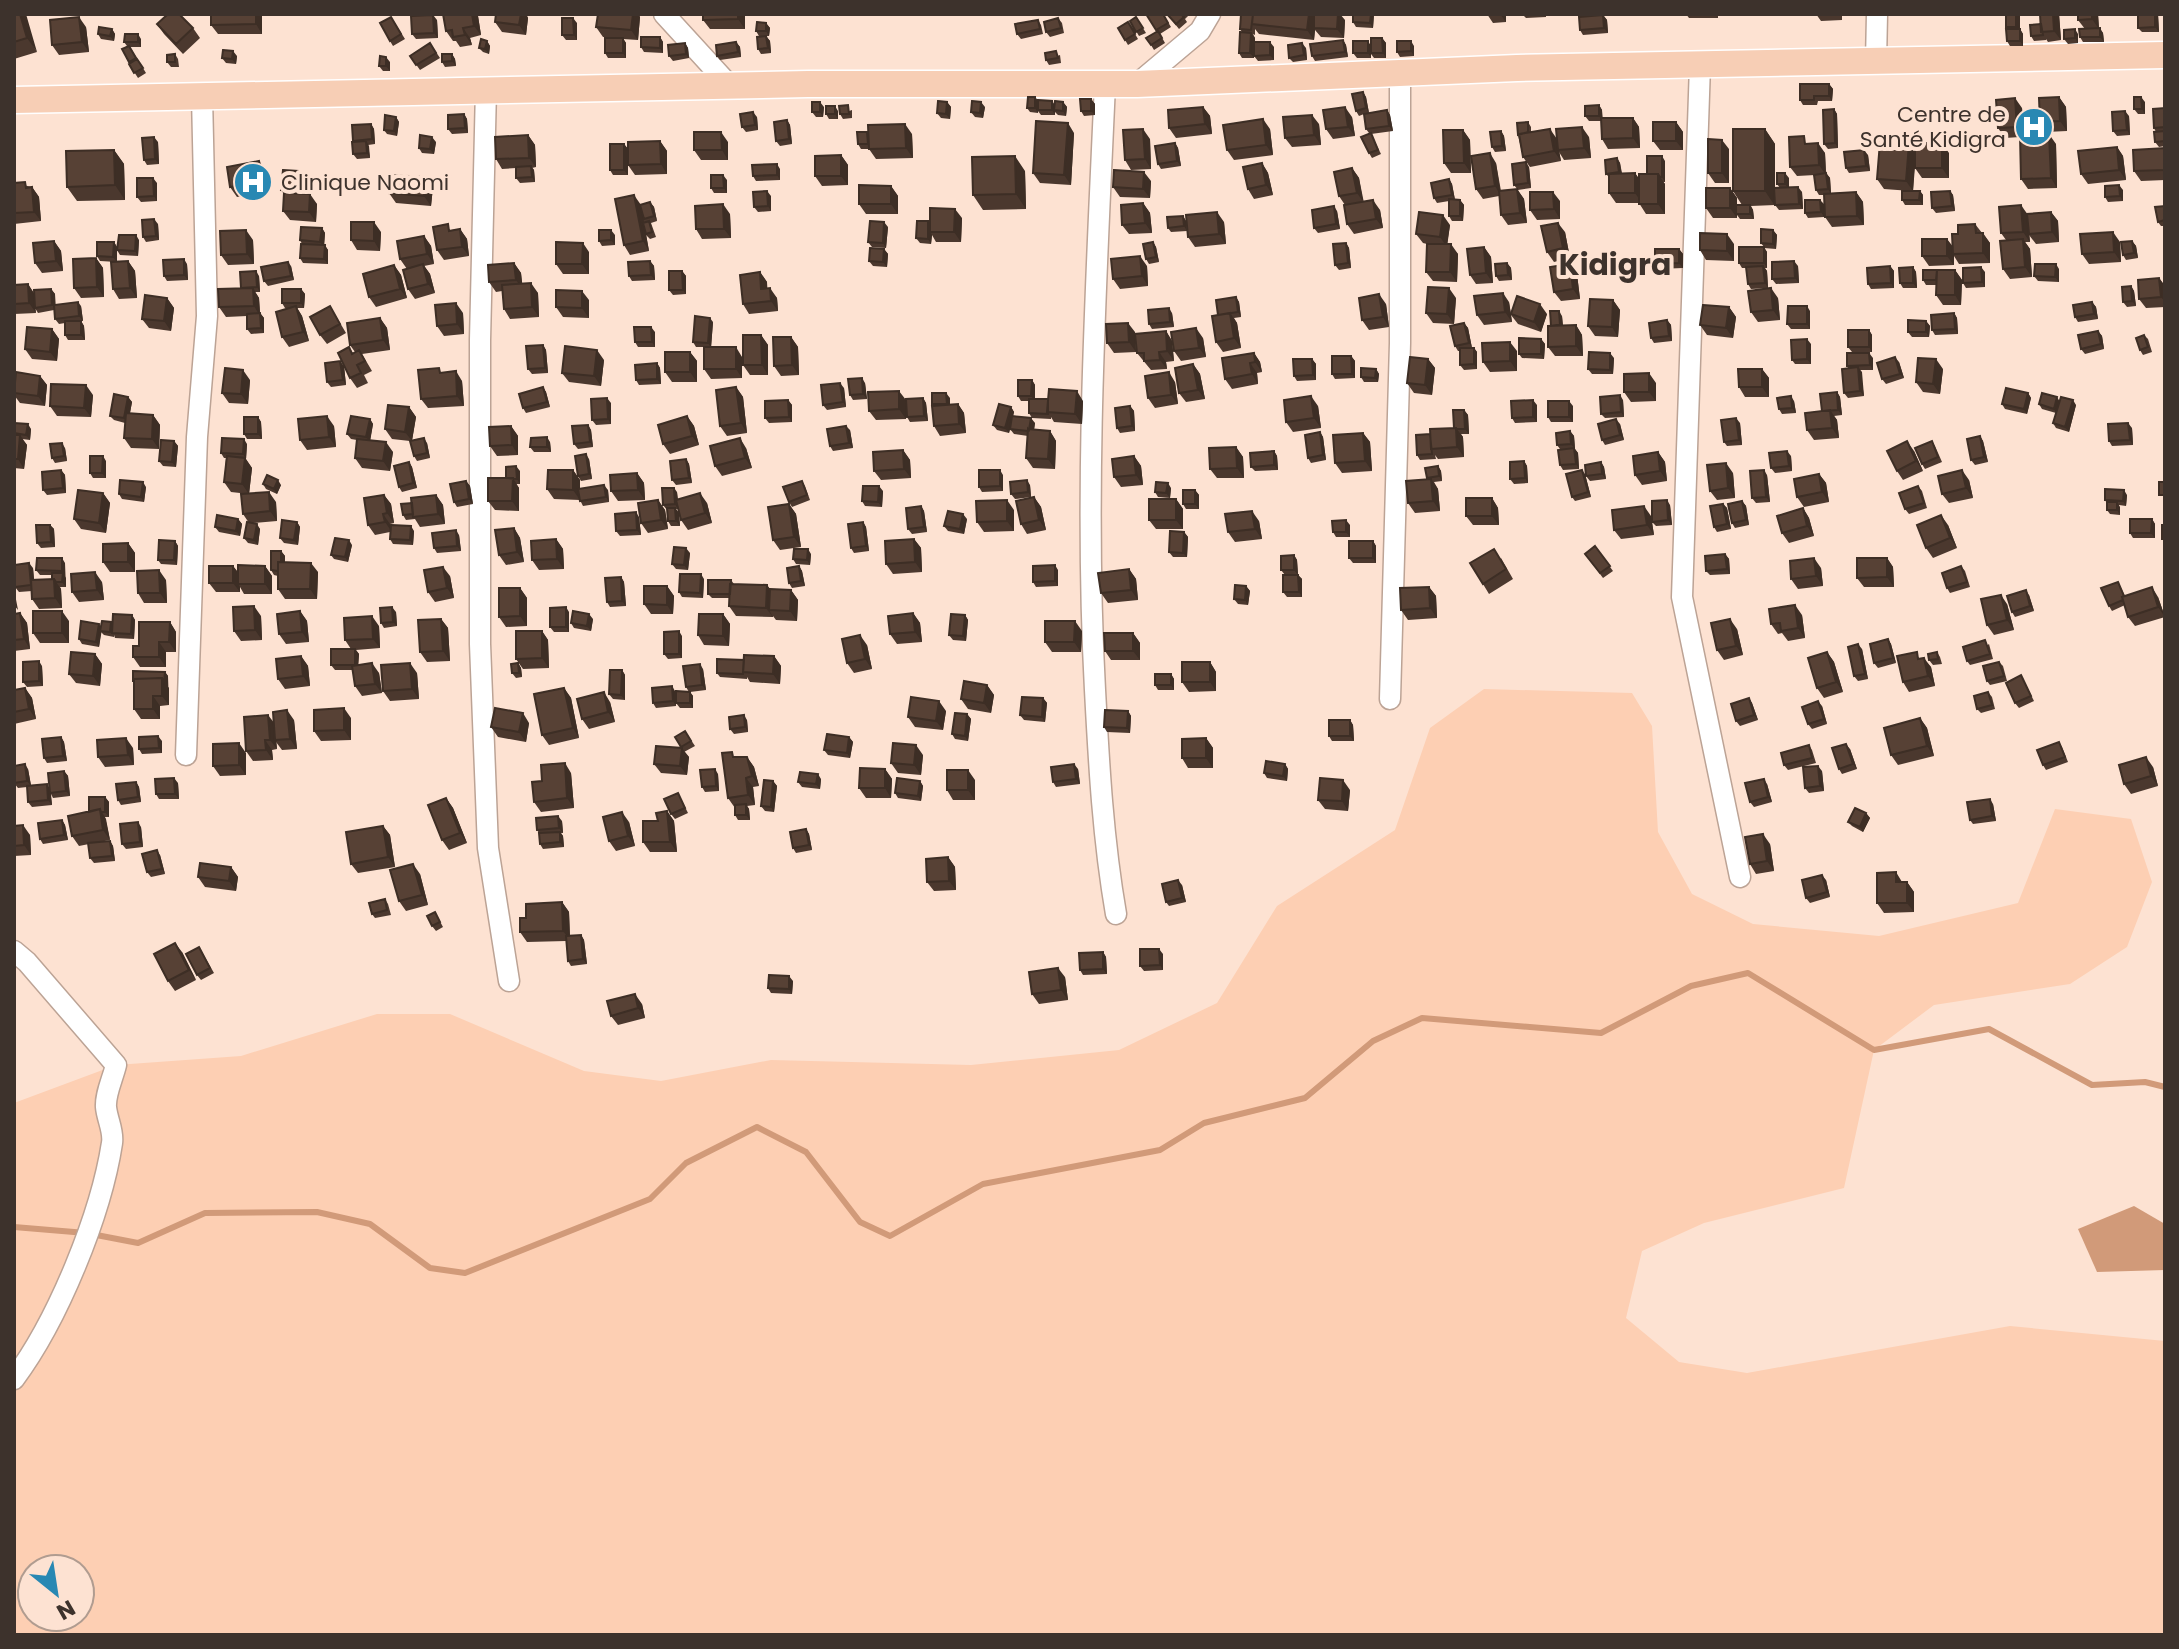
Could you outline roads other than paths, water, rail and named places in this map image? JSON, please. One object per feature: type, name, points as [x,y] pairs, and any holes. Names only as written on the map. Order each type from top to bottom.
[{"type":"main road","points":[[14,100],[729,85],[1137,84],[1400,73],[2165,55]]},
{"type":"street","points":[[664,14],[729,85]]},
{"type":"street","points":[[1137,84],[1200,31],[1210,14]]},
{"type":"street","points":[[1876,62],[1877,14]]},
{"type":"street","points":[[1700,65],[1682,597],[1740,877]]},
{"type":"street","points":[[1390,699],[1400,343],[1400,73]]},
{"type":"street","points":[[1105,84],[1089,425],[1089,591],[1102,838],[1116,914]]},
{"type":"street","points":[[486,89],[480,340],[480,644],[488,848],[509,981]]},
{"type":"street","points":[[186,755],[197,437],[207,316],[202,96]]},
{"type":"street","points":[[14,951],[38,973],[116,1065],[106,1105],[113,1139],[97,1210],[62,1294],[14,1379]]},
{"type":"waterway","points":[[14,1227],[86,1233],[138,1243],[205,1213],[317,1212],[370,1224],[430,1268],[465,1273],[650,1199],[686,1163],[757,1127],[806,1152],[860,1222],[890,1236],[983,1184],[1160,1150],[1204,1123],[1305,1098],[1373,1041],[1422,1018],[1601,1033],[1691,986],[1748,973],[1874,1050],[1989,1029],[2092,1085],[2145,1082],[2165,1087]]},
{"type":"place","name":"Centre de Santé Kidigra","points":[[2034,127]]},
{"type":"place","name":"Clinique Naomi","points":[[253,182]]},
{"type":"district","name":"Kidigra","points":[[1615,264]]}]
